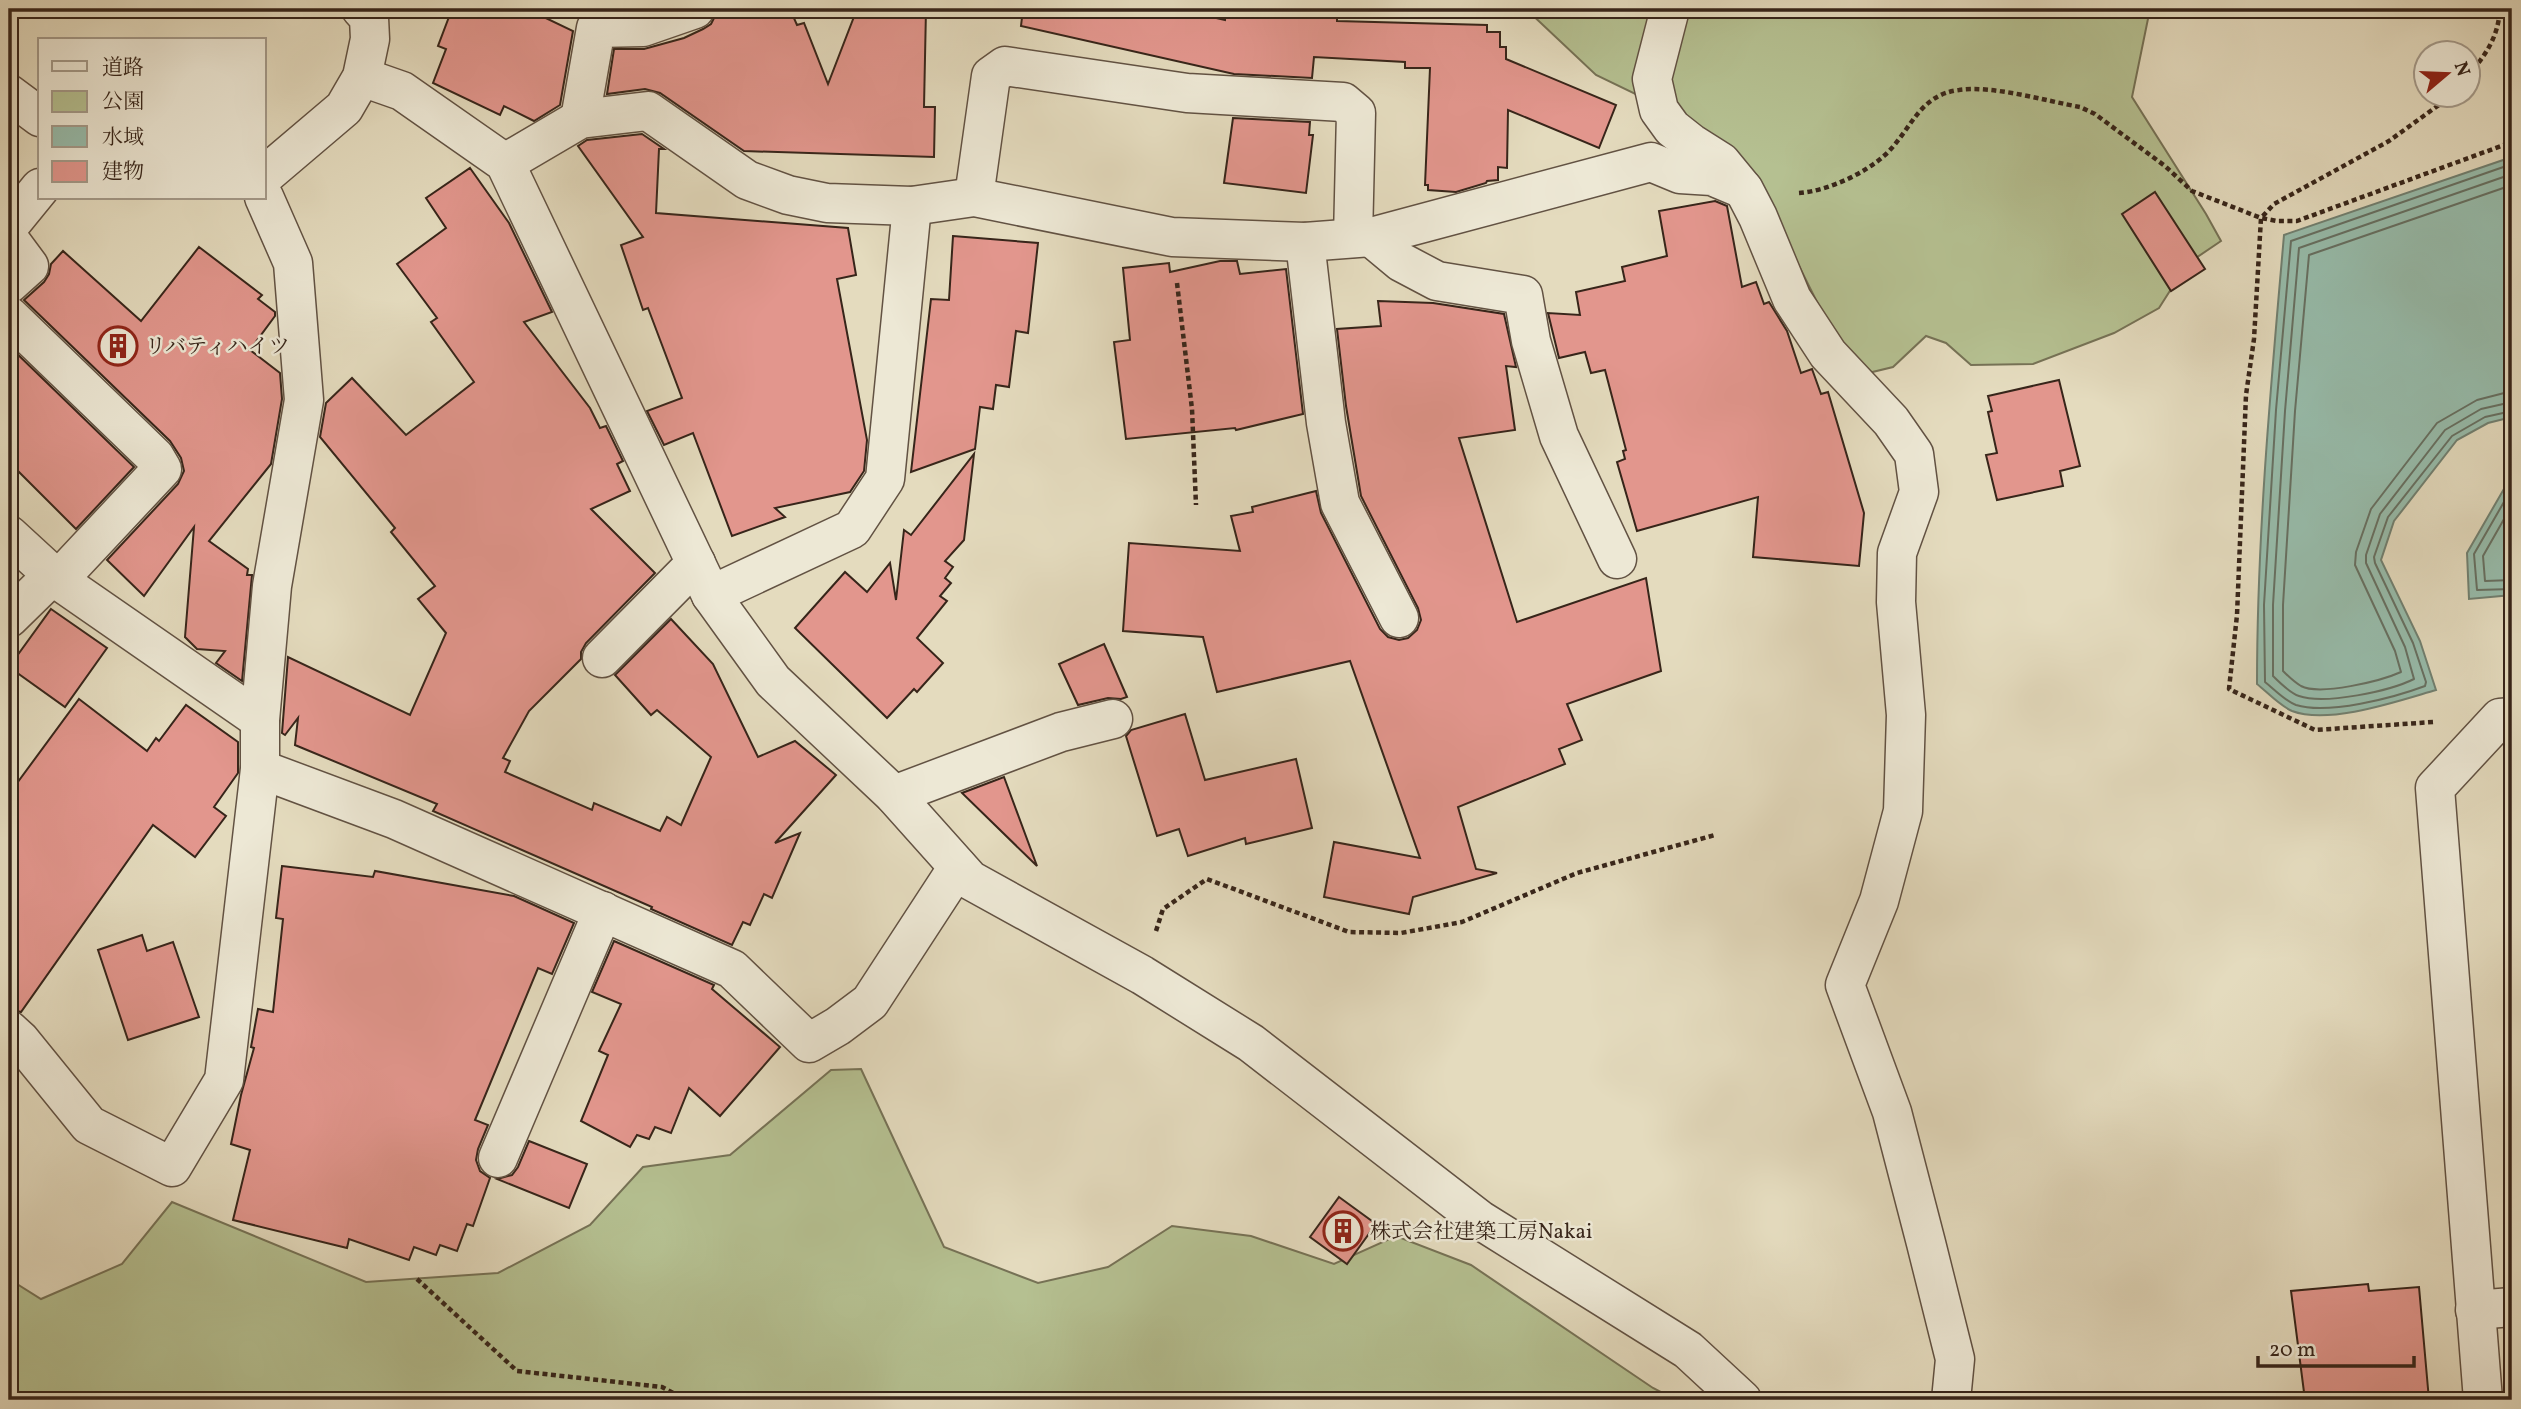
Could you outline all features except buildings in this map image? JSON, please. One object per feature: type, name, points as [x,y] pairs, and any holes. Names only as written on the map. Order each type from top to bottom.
[{"type":"street","points":[[266,174],[344,108],[362,77],[370,39],[369,18],[361,9]]},
{"type":"street","points":[[580,119],[596,28],[643,27],[695,9]]},
{"type":"street","points":[[1670,9],[1652,79],[1658,110],[1672,128],[1691,144],[1721,162],[1744,190],[1792,299],[1828,354],[1891,421],[1914,454],[1919,492],[1897,553],[1896,602],[1906,715],[1903,811],[1879,901],[1845,985],[1892,1112],[1926,1243],[1955,1359],[1951,1400]]},
{"type":"street","points":[[974,197],[991,76],[1005,66],[1188,93],[1343,102],[1356,113],[1362,238]]},
{"type":"street","points":[[362,77],[402,91],[505,163],[704,579],[773,681],[894,795],[970,880],[1142,975],[1251,1044],[1480,1220],[1688,1350],[1742,1400]]},
{"type":"street","points":[[9,94],[38,116]]},
{"type":"street","points":[[505,163],[580,119],[648,111],[747,180],[788,195],[827,203],[912,206],[974,197],[1172,237],[1305,242],[1362,238],[1651,162],[1680,174],[1712,176],[1744,190]]},
{"type":"street","points":[[9,226],[38,190]]},
{"type":"street","points":[[9,1030],[89,1125],[172,1167],[224,1080],[260,769],[260,720],[272,586],[304,400],[293,263],[265,200]]},
{"type":"street","points":[[602,658],[704,579],[852,528],[885,479],[912,206]]},
{"type":"street","points":[[1362,238],[1437,281],[1523,295],[1531,341],[1559,436],[1617,559]]},
{"type":"street","points":[[9,239],[29,266],[9,284]]},
{"type":"street","points":[[1305,242],[1326,423],[1340,503],[1399,618]]},
{"type":"street","points":[[9,316],[155,457],[162,469],[55,577],[9,618]]},
{"type":"street","points":[[9,535],[55,577],[260,720]]},
{"type":"street","points":[[2483,1400],[2494,1308],[2435,788],[2506,717]]},
{"type":"street","points":[[894,795],[1061,732],[1113,719]]},
{"type":"street","points":[[260,769],[394,819],[732,970],[809,1043],[870,1002],[958,867]]},
{"type":"street","points":[[498,1158],[603,911]]},
{"type":"path","points":[[2482,59],[2499,28],[2500,9]]},
{"type":"path","points":[[1744,190],[1784,195],[1815,192],[1844,181],[1885,155],[1917,112],[1932,100],[1956,90],[1977,89],[2080,107],[2165,166],[2192,191],[2277,222],[2297,221],[2512,142]]},
{"type":"path","points":[[2435,108],[2389,141],[2274,204],[2261,218],[2254,339],[2246,396],[2237,615],[2229,690],[2315,730],[2506,717]]},
{"type":"path","points":[[1172,237],[1192,409],[1196,505]]},
{"type":"path","points":[[1142,975],[1163,909],[1207,879],[1349,932],[1401,933],[1462,922],[1577,873],[1715,835]]},
{"type":"path","points":[[417,1279],[517,1371],[662,1387],[686,1400]]},
{"type":"green space","points":[[1526,9],[2150,9],[2132,97],[2221,241],[2187,264],[2159,308],[2114,333],[2033,364],[1971,365],[1946,343],[1926,336],[1893,367],[1864,374],[1827,322],[1792,252],[1677,114],[1596,75]]},
{"type":"green space","points":[[861,1069],[944,1247],[1038,1283],[1108,1267],[1172,1226],[1251,1236],[1334,1264],[1396,1236],[1471,1265],[1653,1388],[1676,1400],[9,1400],[9,1279],[41,1299],[122,1264],[172,1202],[366,1282],[498,1273],[590,1225],[643,1167],[730,1155],[831,1070]]},
{"type":"water","points":[[2512,157],[2512,417],[2488,423],[2457,440],[2394,521],[2381,560],[2420,641],[2436,690],[2344,713],[2307,715],[2292,711],[2257,684],[2262,515],[2284,235]]},
{"type":"water","points":[[2512,475],[2512,595],[2469,599],[2467,553]]},
{"type":"place","name":"リバティハイツ","points":[[118,346]]},
{"type":"place","name":"株式会社建築工房Nakai","points":[[1343,1231]]}]
